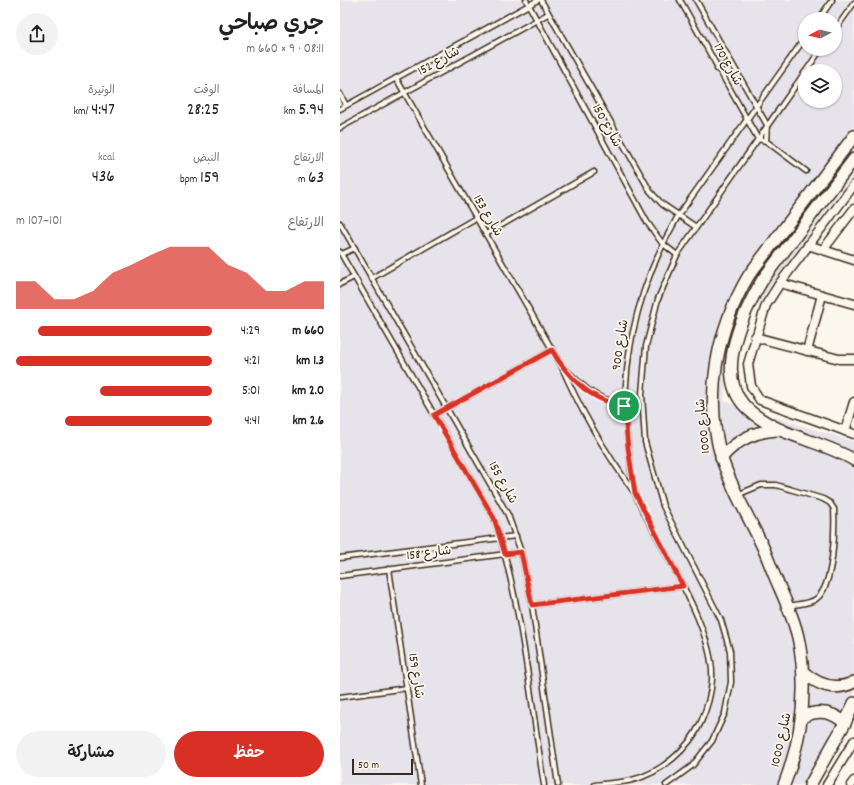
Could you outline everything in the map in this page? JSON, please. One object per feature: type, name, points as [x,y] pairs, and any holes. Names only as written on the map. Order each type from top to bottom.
[{"type":"street","name":"شارع 1000","points":[[784,785],[792,764],[802,717],[803,672],[799,642],[787,606],[761,543],[737,495],[721,458],[716,430],[715,381],[718,355],[730,312],[749,275],[854,136]]},
{"type":"street","points":[[854,159],[763,279],[744,315],[735,343],[732,374],[734,387],[738,396],[750,412],[782,430],[854,460]]},
{"type":"street","points":[[854,185],[780,283],[766,305],[749,357],[748,372],[751,386],[760,400],[854,434]]},
{"type":"street","points":[[823,250],[850,219],[854,209]]},
{"type":"street","points":[[808,245],[854,260]]},
{"type":"street","points":[[780,283],[854,304]]},
{"type":"street","points":[[807,351],[822,295]]},
{"type":"street","points":[[755,337],[839,359],[854,359]]},
{"type":"street","points":[[846,431],[854,402]]},
{"type":"street","points":[[721,458],[731,447],[742,439],[755,433],[768,430],[782,430]]},
{"type":"street","points":[[803,672],[813,681],[826,686],[839,687],[854,682]]},
{"type":"street","points":[[810,785],[845,723],[854,703]]},
{"type":"street","points":[[802,717],[820,711],[838,717],[845,723]]},
{"type":"street","points":[[827,785],[854,741]]},
{"type":"street","points":[[851,785],[854,781]]},
{"type":"lane","name":"شارع 150","points":[[526,0],[647,222],[662,242],[677,255]]},
{"type":"lane","name":"شارع 150","points":[[540,0],[650,191],[662,204],[696,227]]},
{"type":"lane","name":"شارع 152","points":[[340,109],[540,0]]},
{"type":"lane","name":"شارع 170","points":[[680,0],[758,139]]},
{"type":"lane","name":"شارع 170","points":[[696,0],[767,125]]},
{"type":"lane","points":[[824,12],[832,0]]},
{"type":"lane","points":[[842,20],[854,3]]},
{"type":"lane","name":"شارع 152","points":[[340,128],[548,14]]},
{"type":"lane","name":"شارع 900","points":[[595,785],[632,780],[658,770],[680,753],[697,732],[708,706],[712,679],[710,651],[683,586],[635,493],[628,448],[624,406],[628,357],[634,320],[647,278],[662,242],[678,216],[798,48]]},
{"type":"lane","points":[[718,69],[730,62]]},
{"type":"lane","name":"شارع 153","points":[[396,78],[560,365]]},
{"type":"lane","name":"شارع 900","points":[[666,785],[692,766],[712,741],[725,713],[731,682],[730,650],[721,620],[663,506],[645,442],[642,394],[646,346],[658,299],[677,255],[798,82]]},
{"type":"lane","points":[[340,94],[346,105]]},
{"type":"lane","points":[[766,141],[767,125]]},
{"type":"lane","points":[[758,139],[766,141],[806,171]]},
{"type":"lane","points":[[486,234],[594,172]]},
{"type":"lane","points":[[372,278],[476,218]]},
{"type":"lane","name":"شارع 155","points":[[340,222],[508,514],[521,552],[532,605],[558,785]]},
{"type":"lane","points":[[341,253],[355,248]]},
{"type":"lane","name":"شارع 155","points":[[341,253],[494,518],[505,554],[516,608],[544,785]]},
{"type":"lane","points":[[340,284],[354,277]]},
{"type":"lane","points":[[434,415],[552,350]]},
{"type":"lane","points":[[560,365],[591,394],[606,401],[624,406]]},
{"type":"lane","points":[[560,365],[572,392],[611,460],[635,493]]},
{"type":"lane","points":[[737,495],[761,485],[776,485],[823,499],[830,503],[834,509],[830,572],[825,587],[816,600],[787,606]]},
{"type":"lane","name":"شارع 158","points":[[340,558],[516,536]]},
{"type":"lane","name":"شارع 158","points":[[340,576],[521,552]]},
{"type":"lane","name":"شارع 159","points":[[389,570],[421,785]]},
{"type":"lane","points":[[532,605],[683,586]]},
{"type":"lane","points":[[340,697],[407,688]]},
{"type":"shaded area","points":[[340,0],[854,0],[854,173],[771,285],[742,329],[726,374],[724,401],[854,442],[854,717],[838,752],[808,785],[340,785]]},
{"type":"route","points":[[552,350],[560,365],[591,394],[606,401],[624,406],[628,448],[635,493],[683,586],[532,605],[521,552],[505,554],[494,518],[434,415],[552,350]]}]
